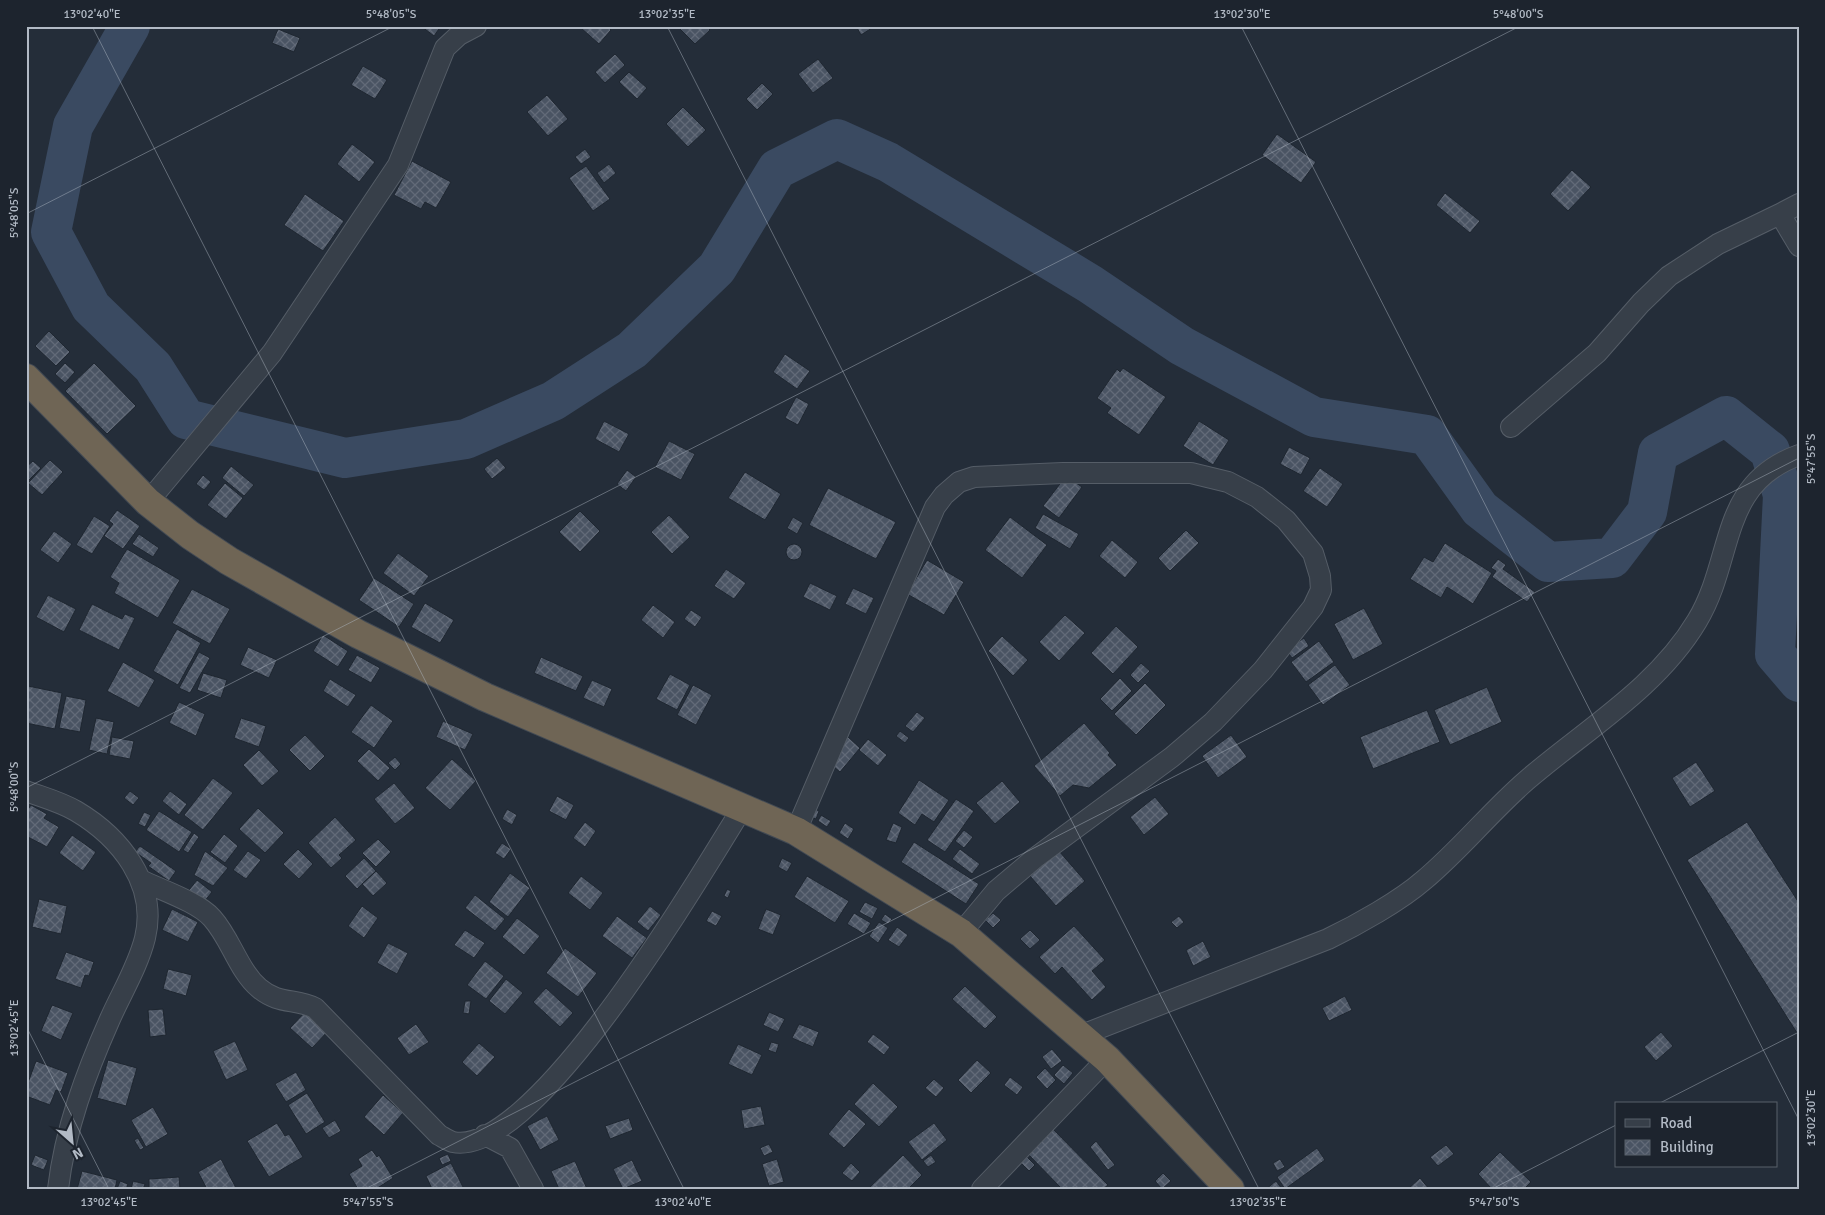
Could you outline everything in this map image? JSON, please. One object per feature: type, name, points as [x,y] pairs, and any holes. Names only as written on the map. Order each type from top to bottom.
[{"type":"highway","points":[[26,378],[148,502],[190,535],[229,561],[358,634],[485,698],[796,831],[960,933],[1107,1058],[1230,1189]]},
{"type":"street","points":[[148,502],[272,353],[398,165],[445,48],[459,35],[476,26]]},
{"type":"street","points":[[1511,427],[1598,354],[1641,303],[1669,276],[1718,244],[1799,204]]},
{"type":"street","points":[[1780,214],[1799,246]]},
{"type":"street","points":[[1082,1035],[1328,939],[1352,928],[1423,882],[1526,781],[1617,708],[1650,678],[1683,642],[1710,600],[1738,508],[1761,475],[1792,457]]},
{"type":"street","points":[[796,831],[935,508],[944,495],[959,482],[974,477],[1064,473],[1191,473],[1228,482],[1257,497],[1286,520],[1314,553],[1320,576],[1321,590],[1313,608],[1263,670],[1213,722],[1172,757],[1035,858],[996,891],[960,933]]},
{"type":"street","points":[[26,791],[74,810],[102,829],[125,853],[141,880],[148,910],[144,938],[91,1063],[75,1111],[62,1154],[58,1189]]},
{"type":"street","points":[[141,880],[203,911],[213,919],[246,973],[258,988],[274,999],[289,1003],[304,1003],[316,1008],[439,1135],[453,1142],[469,1141],[498,1129],[556,1078],[621,996],[743,807]]},
{"type":"street","points":[[982,1189],[1107,1058]]},
{"type":"street","points":[[485,1135],[510,1148],[533,1189]]},
{"type":"building","points":[[421,26],[441,26],[434,36]]},
{"type":"building","points":[[582,26],[607,26],[611,30],[599,44],[581,28]]},
{"type":"building","points":[[680,26],[706,26],[710,30],[695,44],[679,28]]},
{"type":"building","points":[[856,26],[875,26],[861,35]]},
{"type":"building","points":[[278,29],[300,38],[294,52],[272,43]]},
{"type":"building","points":[[615,54],[625,65],[605,83],[595,72]]},
{"type":"building","points":[[818,59],[833,78],[813,93],[798,74]]},
{"type":"building","points":[[363,66],[387,80],[375,99],[351,85]]},
{"type":"building","points":[[629,72],[647,88],[637,99],[619,82]]},
{"type":"building","points":[[762,83],[773,94],[757,110],[746,99]]},
{"type":"building","points":[[547,95],[568,119],[548,136],[527,112]]},
{"type":"building","points":[[683,107],[706,130],[688,147],[666,124]]},
{"type":"building","points":[[1277,134],[1316,162],[1301,183],[1262,155]]},
{"type":"building","points":[[352,144],[375,162],[359,182],[337,164]]},
{"type":"building","points":[[585,149],[591,157],[581,164],[575,157]]},
{"type":"building","points":[[412,161],[451,182],[436,208],[425,202],[421,209],[394,195]]},
{"type":"building","points":[[609,164],[616,173],[604,183],[597,173]]},
{"type":"building","points":[[586,166],[610,199],[593,211],[569,178]]},
{"type":"building","points":[[1572,170],[1591,187],[1568,211],[1550,194]]},
{"type":"building","points":[[1445,193],[1480,221],[1470,233],[1436,205]]},
{"type":"building","points":[[305,194],[344,221],[323,251],[284,225]]},
{"type":"building","points":[[49,331],[70,352],[56,366],[35,346]]},
{"type":"building","points":[[785,354],[810,371],[797,389],[773,372]]},
{"type":"building","points":[[65,363],[75,372],[65,383],[55,374]]},
{"type":"building","points":[[94,363],[136,406],[107,434],[65,391]]},
{"type":"building","points":[[1123,368],[1166,397],[1139,435],[1107,413],[1111,408],[1097,398],[1117,369],[1120,372]]},
{"type":"building","points":[[796,397],[809,404],[798,425],[785,418]]},
{"type":"building","points":[[604,421],[629,434],[619,452],[595,439]]},
{"type":"building","points":[[1199,421],[1229,440],[1213,465],[1183,446]]},
{"type":"building","points":[[669,441],[695,454],[681,480],[655,467]]},
{"type":"building","points":[[1289,447],[1310,458],[1301,475],[1280,464]]},
{"type":"building","points":[[497,458],[506,468],[492,479],[484,469]]},
{"type":"building","points":[[50,460],[63,472],[42,495],[28,483]]},
{"type":"building","points":[[33,461],[41,468],[26,483],[26,467]]},
{"type":"building","points":[[231,466],[254,485],[244,496],[222,478]]},
{"type":"building","points":[[1320,468],[1343,484],[1327,507],[1303,491]]},
{"type":"building","points":[[627,470],[636,477],[626,491],[617,484]]},
{"type":"building","points":[[745,472],[781,494],[765,520],[728,498]]},
{"type":"building","points":[[203,475],[211,482],[204,490],[196,484]]},
{"type":"building","points":[[1066,476],[1082,487],[1059,518],[1043,506]]},
{"type":"building","points":[[225,483],[243,498],[226,519],[207,505]]},
{"type":"building","points":[[828,488],[896,522],[876,559],[809,525]]},
{"type":"building","points":[[117,510],[140,526],[123,549],[104,536],[113,524],[109,521]]},
{"type":"building","points":[[580,511],[600,531],[580,552],[559,532]]},
{"type":"building","points":[[1043,514],[1079,534],[1070,549],[1035,528]]},
{"type":"building","points":[[669,515],[690,537],[672,554],[651,532]]},
{"type":"building","points":[[94,516],[110,526],[92,554],[76,545]]},
{"type":"building","points":[[793,517],[803,523],[797,534],[787,528]]},
{"type":"building","points":[[1010,517],[1047,545],[1022,578],[985,550]]},
{"type":"building","points":[[1186,530],[1199,543],[1170,571],[1158,558]]},
{"type":"building","points":[[54,531],[72,544],[58,563],[40,550]]},
{"type":"building","points":[[139,534],[159,548],[153,557],[132,544]]},
{"type":"building","points":[[1112,540],[1138,562],[1125,578],[1099,556]]},
{"type":"building","points":[[1445,543],[1492,573],[1473,604],[1447,587],[1441,598],[1410,579],[1424,557],[1433,562]]},
{"type":"building","points":[[794,544],[800,546],[802,552],[800,558],[794,560],[788,558],[786,552],[788,546]]},
{"type":"building","points":[[127,549],[180,580],[158,618],[114,593],[119,583],[110,577]]},
{"type":"building","points":[[398,553],[429,576],[414,596],[383,573]]},
{"type":"building","points":[[1498,559],[1506,565],[1503,569],[1535,592],[1527,602],[1492,577],[1496,571],[1491,568]]},
{"type":"building","points":[[927,560],[964,582],[944,615],[907,594]]},
{"type":"building","points":[[726,569],[746,583],[734,599],[714,586]]},
{"type":"building","points":[[374,578],[414,604],[399,627],[359,600]]},
{"type":"building","points":[[810,583],[837,596],[830,610],[803,597]]},
{"type":"building","points":[[853,588],[874,598],[866,614],[845,604]]},
{"type":"building","points":[[192,589],[230,609],[210,644],[172,623]]},
{"type":"building","points":[[48,595],[76,609],[64,632],[36,617]]},
{"type":"building","points":[[425,603],[454,620],[440,643],[411,627]]},
{"type":"building","points":[[92,604],[122,619],[125,614],[135,618],[119,650],[79,630]]},
{"type":"building","points":[[653,605],[675,622],[663,638],[641,620]]},
{"type":"building","points":[[1364,608],[1383,644],[1353,660],[1334,624]]},
{"type":"building","points":[[691,610],[702,617],[695,627],[684,619]]},
{"type":"building","points":[[1065,615],[1085,633],[1059,661],[1039,642]]},
{"type":"building","points":[[1116,626],[1138,647],[1113,674],[1091,653]]},
{"type":"building","points":[[177,629],[201,643],[178,685],[153,671]]},
{"type":"building","points":[[323,635],[348,651],[338,667],[313,651]]},
{"type":"building","points":[[1002,636],[1028,660],[1013,676],[988,651]]},
{"type":"building","points":[[1304,638],[1309,646],[1292,658],[1286,650]]},
{"type":"building","points":[[1319,641],[1334,662],[1306,682],[1291,662]]},
{"type":"building","points":[[248,647],[277,660],[269,678],[240,665]]},
{"type":"building","points":[[199,652],[210,658],[190,693],[179,688]]},
{"type":"building","points":[[357,655],[380,668],[371,683],[348,670]]},
{"type":"building","points":[[541,657],[583,676],[576,691],[534,673]]},
{"type":"building","points":[[123,662],[155,680],[139,708],[107,691]]},
{"type":"building","points":[[1141,663],[1150,671],[1138,683],[1130,675]]},
{"type":"building","points":[[1335,665],[1350,685],[1323,705],[1308,685]]},
{"type":"building","points":[[203,673],[227,680],[221,698],[197,690]]},
{"type":"building","points":[[670,674],[690,685],[677,710],[656,699]]},
{"type":"building","points":[[1120,678],[1132,691],[1112,711],[1100,699]]},
{"type":"building","points":[[330,679],[356,695],[348,707],[323,691]]},
{"type":"building","points":[[592,680],[612,689],[604,707],[583,698]]},
{"type":"building","points":[[1145,683],[1166,705],[1136,735],[1114,714]]},
{"type":"building","points":[[693,685],[712,695],[696,725],[677,715]]},
{"type":"building","points":[[28,686],[62,693],[55,729],[26,723]]},
{"type":"building","points":[[1487,687],[1502,722],[1450,745],[1434,710]]},
{"type":"building","points":[[66,696],[86,700],[80,732],[59,728]]},
{"type":"building","points":[[179,702],[205,714],[196,736],[169,723]]},
{"type":"building","points":[[371,705],[393,721],[374,748],[351,732]]},
{"type":"building","points":[[1427,710],[1440,742],[1373,769],[1360,737]]},
{"type":"building","points":[[917,712],[925,718],[913,732],[905,726]]},
{"type":"building","points":[[96,718],[114,722],[107,754],[89,750]]},
{"type":"building","points":[[241,718],[266,726],[259,747],[234,738]]},
{"type":"building","points":[[443,721],[473,734],[465,750],[436,737]]},
{"type":"building","points":[[1084,723],[1110,753],[1108,755],[1117,765],[1089,788],[1073,785],[1060,796],[1034,766]]},
{"type":"building","points":[[900,731],[909,738],[905,743],[896,736]]},
{"type":"building","points":[[305,735],[325,756],[310,771],[289,750]]},
{"type":"building","points":[[1231,735],[1247,757],[1218,778],[1202,756]]},
{"type":"building","points":[[847,736],[860,748],[840,772],[827,761]]},
{"type":"building","points":[[112,737],[134,741],[130,759],[109,755]]},
{"type":"building","points":[[868,739],[887,755],[878,766],[859,750]]},
{"type":"building","points":[[369,749],[390,768],[378,781],[357,761]]},
{"type":"building","points":[[259,750],[279,771],[262,786],[243,765]]},
{"type":"building","points":[[395,757],[401,764],[395,770],[388,763]]},
{"type":"building","points":[[452,759],[476,781],[450,810],[425,788]]},
{"type":"building","points":[[1696,762],[1715,791],[1690,807],[1672,778]]},
{"type":"building","points":[[213,778],[233,793],[203,830],[184,815]]},
{"type":"building","points":[[919,780],[949,800],[934,822],[922,814],[915,825],[898,813]]},
{"type":"building","points":[[1002,781],[1020,802],[995,824],[976,803]]},
{"type":"building","points":[[394,783],[415,808],[395,824],[374,799]]},
{"type":"building","points":[[130,791],[139,798],[133,805],[124,798]]},
{"type":"building","points":[[170,791],[187,804],[179,815],[162,801]]},
{"type":"building","points":[[557,796],[574,805],[566,820],[549,811]]},
{"type":"building","points":[[1155,797],[1169,814],[1144,835],[1130,817]]},
{"type":"building","points":[[956,799],[974,811],[945,852],[927,840]]},
{"type":"building","points":[[31,805],[47,814],[44,818],[59,827],[47,847],[26,836],[26,812]]},
{"type":"building","points":[[809,806],[819,811],[816,819],[805,815]]},
{"type":"building","points":[[258,808],[284,833],[265,853],[239,829]]},
{"type":"building","points":[[507,809],[517,815],[512,825],[502,819]]},
{"type":"building","points":[[159,811],[192,832],[179,852],[146,830]]},
{"type":"building","points":[[144,812],[151,815],[145,827],[138,824]]},
{"type":"building","points":[[821,815],[831,821],[827,827],[818,821]]},
{"type":"building","points":[[335,817],[356,840],[339,855],[342,858],[331,868],[308,843]]},
{"type":"building","points":[[585,822],[596,831],[585,847],[573,838]]},
{"type":"building","points":[[1747,822],[1799,903],[1799,1036],[1687,860]]},
{"type":"building","points":[[845,823],[854,829],[848,839],[839,833]]},
{"type":"building","points":[[893,823],[902,827],[896,843],[886,840]]},
{"type":"building","points":[[964,830],[973,837],[964,848],[955,841]]},
{"type":"building","points":[[194,833],[199,837],[188,853],[183,850]]},
{"type":"building","points":[[224,834],[238,846],[225,863],[210,852]]},
{"type":"building","points":[[72,835],[96,852],[83,871],[59,853]]},
{"type":"building","points":[[378,839],[391,852],[376,867],[362,853]]},
{"type":"building","points":[[914,842],[979,884],[966,904],[901,862]]},
{"type":"building","points":[[502,843],[511,849],[504,859],[495,853]]},
{"type":"building","points":[[140,846],[176,871],[169,881],[148,866],[151,863],[135,852]]},
{"type":"building","points":[[298,849],[313,864],[299,879],[283,864]]},
{"type":"building","points":[[960,849],[980,864],[972,874],[952,859]]},
{"type":"building","points":[[205,851],[228,868],[213,886],[194,875]]},
{"type":"building","points":[[248,851],[261,860],[246,879],[233,870]]},
{"type":"building","points":[[1059,851],[1085,881],[1056,906],[1030,876]]},
{"type":"building","points":[[364,858],[376,871],[357,889],[345,876]]},
{"type":"building","points":[[782,858],[792,863],[787,872],[778,867]]},
{"type":"building","points":[[376,871],[387,883],[373,896],[362,884]]},
{"type":"building","points":[[510,873],[530,888],[508,917],[489,902]]},
{"type":"building","points":[[581,876],[603,893],[590,910],[568,893]]},
{"type":"building","points":[[807,876],[849,901],[835,923],[794,897]]},
{"type":"building","points":[[197,880],[212,892],[204,902],[189,890]]},
{"type":"building","points":[[727,889],[731,891],[728,898],[724,896]]},
{"type":"building","points":[[475,895],[505,919],[495,931],[465,908]]},
{"type":"building","points":[[39,899],[67,906],[61,934],[32,927]]},
{"type":"building","points":[[865,902],[878,908],[872,919],[859,912]]},
{"type":"building","points":[[362,906],[378,918],[364,938],[348,926]]},
{"type":"building","points":[[650,906],[661,915],[648,931],[637,922]]},
{"type":"building","points":[[172,909],[198,922],[188,942],[162,930]]},
{"type":"building","points":[[766,909],[781,915],[773,935],[758,929]]},
{"type":"building","points":[[712,911],[722,916],[716,926],[706,921]]},
{"type":"building","points":[[854,913],[871,923],[864,934],[847,924]]},
{"type":"building","points":[[993,913],[1001,920],[993,928],[985,920]]},
{"type":"building","points":[[885,914],[892,919],[888,924],[881,920]]},
{"type":"building","points":[[617,916],[647,938],[632,958],[602,936]]},
{"type":"building","points":[[1179,916],[1184,922],[1177,928],[1171,922]]},
{"type":"building","points":[[517,918],[540,936],[524,955],[502,937]]},
{"type":"building","points":[[879,922],[888,928],[878,943],[869,936]]},
{"type":"building","points":[[1074,926],[1105,960],[1092,971],[1106,987],[1092,1000],[1062,967],[1055,974],[1039,957]]},
{"type":"building","points":[[897,927],[908,935],[899,947],[888,940]]},
{"type":"building","points":[[465,930],[485,943],[474,958],[454,945]]},
{"type":"building","points":[[1030,930],[1040,940],[1030,949],[1020,939]]},
{"type":"building","points":[[1203,941],[1211,957],[1193,966],[1186,950]]},
{"type":"building","points":[[388,943],[408,953],[397,974],[377,963]]},
{"type":"building","points":[[565,948],[597,973],[578,997],[546,973]]},
{"type":"building","points":[[66,952],[94,962],[89,976],[85,975],[81,988],[55,979]]},
{"type":"building","points":[[485,961],[504,976],[486,999],[467,985]]},
{"type":"building","points":[[168,969],[192,975],[186,996],[163,989]]},
{"type":"building","points":[[506,979],[523,993],[505,1014],[489,1001]]},
{"type":"building","points":[[965,986],[997,1017],[985,1029],[952,999]]},
{"type":"building","points":[[546,988],[573,1013],[560,1027],[533,1002]]},
{"type":"building","points":[[1345,996],[1352,1010],[1329,1021],[1322,1008]]},
{"type":"building","points":[[465,1001],[471,1001],[469,1014],[463,1013]]},
{"type":"building","points":[[52,1005],[73,1013],[61,1040],[41,1031]]},
{"type":"building","points":[[163,1009],[166,1035],[150,1037],[148,1010]]},
{"type":"building","points":[[307,1010],[329,1030],[312,1048],[290,1028]]},
{"type":"building","points":[[769,1012],[785,1019],[778,1032],[763,1025]]},
{"type":"building","points":[[416,1024],[429,1042],[409,1055],[397,1038]]},
{"type":"building","points":[[799,1024],[819,1032],[813,1047],[792,1038]]},
{"type":"building","points":[[1661,1032],[1673,1046],[1656,1061],[1644,1047]]},
{"type":"building","points":[[873,1034],[890,1047],[884,1055],[867,1042]]},
{"type":"building","points":[[235,1041],[248,1070],[226,1080],[213,1051]]},
{"type":"building","points":[[771,1042],[779,1044],[776,1053],[768,1050]]},
{"type":"building","points":[[479,1043],[495,1057],[477,1076],[462,1062]]},
{"type":"building","points":[[738,1044],[762,1055],[752,1075],[728,1064]]},
{"type":"building","points":[[1052,1049],[1062,1061],[1051,1069],[1042,1057]]},
{"type":"building","points":[[108,1060],[137,1068],[126,1106],[97,1098]]},
{"type":"building","points":[[977,1060],[991,1073],[971,1093],[958,1080]]},
{"type":"building","points":[[36,1061],[68,1073],[61,1092],[56,1090],[50,1105],[26,1096],[26,1088]]},
{"type":"building","points":[[1063,1065],[1073,1073],[1064,1084],[1054,1075]]},
{"type":"building","points":[[1045,1068],[1056,1080],[1047,1089],[1036,1077]]},
{"type":"building","points":[[296,1072],[306,1090],[286,1102],[275,1084]]},
{"type":"building","points":[[1010,1077],[1023,1087],[1017,1095],[1004,1085]]},
{"type":"building","points":[[934,1079],[944,1088],[936,1097],[925,1088]]},
{"type":"building","points":[[873,1083],[898,1107],[879,1127],[854,1104]]},
{"type":"building","points":[[307,1093],[325,1122],[306,1134],[288,1105]]},
{"type":"building","points":[[383,1095],[403,1113],[384,1135],[364,1117]]},
{"type":"building","points":[[761,1106],[765,1125],[744,1129],[741,1110]]},
{"type":"building","points":[[153,1107],[168,1134],[146,1147],[131,1120]]},
{"type":"building","points":[[849,1109],[866,1124],[844,1148],[828,1134]]},
{"type":"building","points":[[547,1116],[559,1140],[540,1150],[527,1126]]},
{"type":"building","points":[[629,1118],[633,1130],[610,1139],[605,1126]]},
{"type":"building","points":[[335,1120],[341,1131],[329,1138],[322,1128]]},
{"type":"building","points":[[277,1123],[285,1136],[289,1134],[303,1157],[269,1177],[247,1141]]},
{"type":"building","points":[[934,1123],[947,1140],[922,1160],[908,1142]]},
{"type":"building","points":[[1051,1127],[1108,1185],[1103,1189],[1062,1189],[1026,1152]]},
{"type":"building","points":[[138,1138],[144,1148],[140,1150],[134,1140]]},
{"type":"building","points":[[1096,1141],[1115,1165],[1108,1170],[1090,1147]]},
{"type":"building","points":[[769,1144],[773,1152],[764,1156],[760,1148]]},
{"type":"building","points":[[1446,1145],[1454,1154],[1438,1166],[1430,1157]]},
{"type":"building","points":[[1317,1148],[1325,1160],[1285,1189],[1277,1177]]},
{"type":"building","points":[[372,1150],[377,1157],[379,1155],[393,1178],[376,1189],[358,1189],[349,1174],[362,1166],[358,1159]]},
{"type":"building","points":[[1500,1152],[1531,1182],[1524,1189],[1492,1189],[1478,1174]]},
{"type":"building","points":[[448,1154],[451,1161],[442,1165],[439,1158]]},
{"type":"building","points":[[35,1155],[48,1160],[44,1170],[31,1165]]},
{"type":"building","points":[[903,1155],[922,1175],[908,1189],[868,1189]]},
{"type":"building","points":[[931,1155],[936,1162],[928,1167],[923,1161]]},
{"type":"building","points":[[1026,1156],[1035,1165],[1029,1171],[1020,1162]]},
{"type":"building","points":[[221,1159],[236,1188],[207,1189],[198,1172]]},
{"type":"building","points":[[777,1159],[784,1182],[769,1186],[762,1164]]},
{"type":"building","points":[[1280,1159],[1285,1167],[1277,1171],[1273,1163]]},
{"type":"building","points":[[632,1160],[642,1181],[623,1189],[613,1169]]},
{"type":"building","points":[[575,1161],[587,1189],[559,1189],[551,1171]]},
{"type":"building","points":[[451,1163],[464,1189],[432,1189],[426,1176]]},
{"type":"building","points":[[851,1163],[860,1172],[852,1181],[842,1173]]},
{"type":"building","points":[[82,1171],[117,1180],[115,1189],[77,1189]]},
{"type":"building","points":[[1163,1173],[1171,1181],[1162,1189],[1155,1181]]},
{"type":"building","points":[[179,1177],[180,1189],[149,1189],[149,1179]]},
{"type":"building","points":[[1420,1178],[1429,1189],[1408,1189]]},
{"type":"building","points":[[120,1181],[128,1184],[126,1189],[117,1189]]},
{"type":"building","points":[[133,1181],[145,1184],[143,1189],[131,1189]]},
{"type":"building","points":[[1276,1181],[1282,1189],[1266,1189]]},
{"type":"waterway","points":[[130,26],[73,126],[51,232],[91,307],[153,367],[186,419],[345,458],[466,439],[553,401],[632,350],[717,268],[777,169],[837,139],[888,162],[1090,284],[1182,346],[1314,417],[1427,435],[1480,509],[1548,562],[1612,558],[1647,512],[1658,453],[1726,416],[1770,451],[1783,495],[1775,654],[1799,682]]}]
